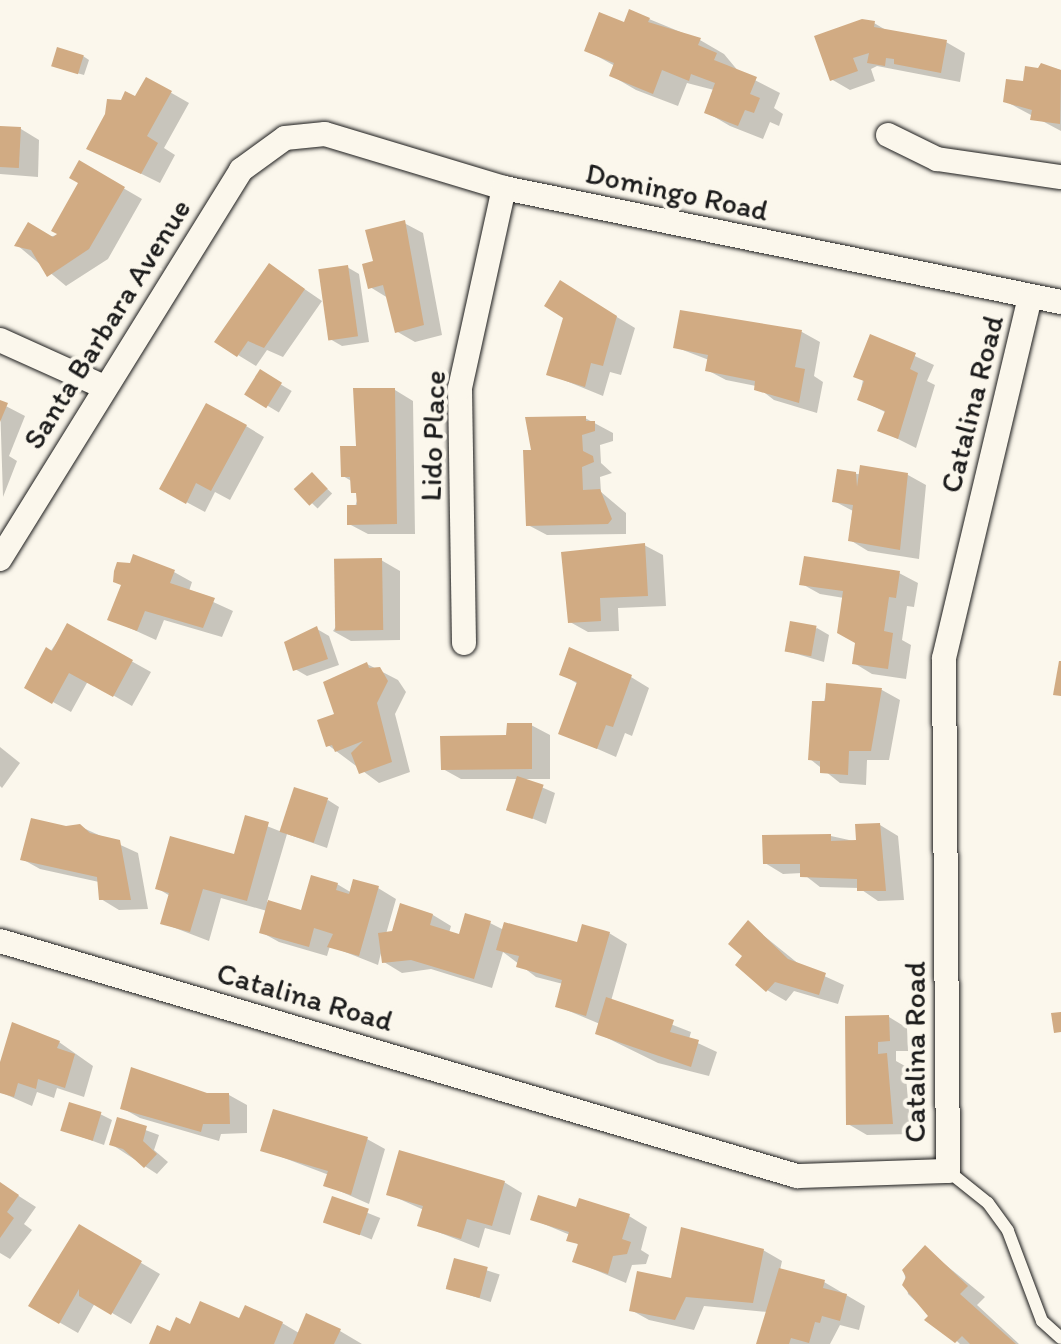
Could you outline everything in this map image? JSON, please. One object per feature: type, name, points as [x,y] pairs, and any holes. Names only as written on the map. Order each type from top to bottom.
[{"type":"street","name":"Domingo Road","points":[[285,138],[325,134],[504,188],[1061,302]]},
{"type":"street","points":[[888,135],[937,159],[1061,177]]},
{"type":"street","name":"Santa Barbara Avenue","points":[[0,559],[241,170],[285,138]]},
{"type":"street","name":"Lido Place","points":[[464,643],[460,388],[504,188]]},
{"type":"street","name":"Catalina Road","points":[[0,941],[797,1176],[948,1171],[944,658],[1030,298]]},
{"type":"street","points":[[0,340],[104,387]]},
{"type":"lane","points":[[948,1171],[988,1203],[1008,1231],[1042,1321],[1061,1338]]},
{"type":"building","points":[[629,9],[650,18],[648,22],[701,38],[698,45],[717,53],[714,60],[757,77],[750,94],[760,98],[754,113],[745,110],[738,126],[704,113],[715,83],[691,74],[689,81],[662,70],[653,94],[609,76],[614,63],[584,51],[599,12],[624,22]]},
{"type":"building","points":[[862,19],[875,21],[874,27],[947,40],[941,73],[894,64],[894,59],[886,58],[885,66],[867,63],[869,53],[853,58],[858,71],[830,81],[814,36]]},
{"type":"building","points":[[57,47],[84,55],[78,74],[51,66]]},
{"type":"building","points":[[1041,63],[1061,70],[1060,124],[1030,120],[1032,110],[1003,102],[1006,79],[1023,81],[1025,66],[1038,68]]},
{"type":"building","points":[[146,77],[172,91],[147,136],[158,143],[141,174],[86,149],[105,114],[107,99],[121,100],[125,91],[135,96]]},
{"type":"building","points":[[0,126],[21,127],[19,168],[0,167]]},
{"type":"building","points":[[79,160],[125,187],[89,249],[47,277],[31,250],[14,246],[28,222],[53,237],[57,234],[51,231],[78,183],[69,178]]},
{"type":"building","points":[[405,220],[424,325],[395,333],[383,285],[368,289],[362,264],[373,261],[365,230]]},
{"type":"building","points":[[269,263],[305,289],[264,348],[248,341],[237,357],[214,342]]},
{"type":"building","points":[[348,265],[358,336],[328,340],[318,269]]},
{"type":"building","points":[[560,280],[617,316],[603,366],[591,363],[585,387],[546,375],[563,318],[544,306]]},
{"type":"building","points":[[680,310],[802,330],[795,367],[805,369],[799,403],[754,390],[755,381],[705,371],[708,355],[673,348]]},
{"type":"building","points":[[870,334],[916,353],[910,369],[918,373],[898,439],[877,431],[885,411],[857,400],[864,381],[853,377]]},
{"type":"building","points":[[260,369],[282,383],[266,408],[244,394]]},
{"type":"building","points":[[353,388],[395,388],[397,524],[347,525],[347,505],[357,505],[356,493],[351,493],[350,477],[341,477],[340,446],[356,446]]},
{"type":"building","points":[[0,400],[8,403],[0,422]]},
{"type":"building","points":[[206,403],[247,425],[211,491],[196,483],[186,504],[159,489]]},
{"type":"building","points":[[586,416],[586,421],[595,421],[595,431],[582,435],[583,451],[593,456],[594,462],[582,467],[583,490],[600,489],[612,519],[608,524],[526,526],[523,450],[531,450],[525,417]]},
{"type":"building","points":[[860,465],[908,473],[900,550],[848,541],[853,505],[832,502],[837,469],[856,472],[857,487]]},
{"type":"building","points":[[312,472],[328,489],[309,506],[294,489]]},
{"type":"building","points":[[645,543],[648,596],[600,598],[601,621],[568,623],[561,552]]},
{"type":"building","points":[[133,554],[175,570],[170,583],[215,598],[203,628],[145,611],[137,631],[107,620],[121,585],[113,582],[117,562],[130,563]]},
{"type":"building","points":[[804,556],[900,571],[896,598],[889,597],[884,631],[893,633],[888,669],[852,664],[855,643],[837,633],[843,591],[799,585]]},
{"type":"building","points":[[382,558],[383,630],[335,631],[334,559]]},
{"type":"building","points":[[790,621],[817,626],[811,656],[785,652]]},
{"type":"building","points":[[67,623],[133,660],[113,697],[69,673],[52,704],[24,688],[46,647],[52,651]]},
{"type":"building","points":[[317,626],[328,659],[293,671],[284,642]]},
{"type":"building","points":[[569,647],[632,675],[613,727],[606,725],[597,749],[558,734],[577,682],[559,675]]},
{"type":"building","points":[[1061,661],[1061,696],[1053,695]]},
{"type":"building","points":[[367,662],[369,668],[380,667],[388,681],[377,703],[392,762],[359,774],[351,753],[363,741],[335,752],[332,745],[326,747],[317,720],[334,714],[323,682]]},
{"type":"building","points":[[826,683],[882,688],[871,751],[849,751],[848,775],[820,773],[820,761],[808,760],[812,701],[825,701]]},
{"type":"building","points":[[507,723],[532,723],[532,769],[441,770],[440,736],[506,735]]},
{"type":"building","points":[[517,776],[544,785],[533,819],[506,810]]},
{"type":"building","points":[[294,787],[328,798],[314,843],[279,832]]},
{"type":"building","points":[[245,815],[269,822],[247,901],[203,889],[190,932],[160,924],[169,893],[155,889],[170,836],[234,854]]},
{"type":"building","points":[[31,818],[66,826],[80,824],[90,833],[120,840],[131,900],[99,900],[97,877],[20,860]]},
{"type":"building","points":[[880,823],[886,891],[857,891],[857,879],[800,877],[800,864],[763,864],[762,835],[831,834],[831,841],[856,840],[855,824]]},
{"type":"building","points":[[311,875],[338,883],[336,890],[349,894],[353,879],[379,886],[359,956],[327,947],[333,934],[314,928],[309,947],[259,933],[268,900],[301,910]]},
{"type":"building","points":[[400,903],[433,914],[430,925],[459,934],[465,913],[491,921],[474,979],[411,960],[382,963],[378,933],[392,931]]},
{"type":"building","points":[[748,920],[788,959],[826,973],[819,995],[775,982],[766,992],[735,965],[742,956],[728,944]]},
{"type":"building","points":[[504,922],[577,942],[582,924],[610,932],[586,1016],[555,1007],[562,980],[516,967],[519,956],[496,950]]},
{"type":"building","points":[[606,997],[674,1020],[670,1032],[699,1040],[691,1067],[595,1034]]},
{"type":"building","points":[[1061,1012],[1061,1032],[1054,1033],[1051,1013]]},
{"type":"building","points":[[889,1015],[890,1041],[878,1042],[878,1054],[887,1053],[893,1124],[846,1125],[845,1016]]},
{"type":"building","points":[[12,1022],[60,1041],[57,1048],[75,1054],[65,1088],[38,1079],[36,1089],[18,1083],[14,1097],[0,1093],[0,1062]]},
{"type":"building","points":[[131,1067],[207,1093],[229,1093],[230,1124],[203,1124],[201,1132],[120,1109]]},
{"type":"building","points":[[69,1102],[102,1112],[93,1141],[60,1131]]},
{"type":"building","points":[[273,1109],[368,1137],[351,1195],[323,1186],[328,1171],[260,1151]]},
{"type":"building","points":[[117,1117],[147,1126],[143,1141],[157,1154],[144,1168],[123,1149],[109,1145]]},
{"type":"building","points":[[399,1150],[505,1181],[492,1226],[467,1219],[461,1239],[417,1226],[423,1206],[386,1195]]},
{"type":"building","points":[[0,1182],[19,1195],[7,1212],[14,1218],[0,1238]]},
{"type":"building","points":[[538,1195],[576,1207],[579,1198],[630,1214],[622,1239],[631,1242],[627,1254],[613,1256],[608,1274],[572,1262],[578,1244],[566,1241],[569,1232],[530,1220]]},
{"type":"building","points":[[332,1196],[369,1209],[360,1235],[323,1222]]},
{"type":"building","points":[[79,1224],[142,1261],[111,1315],[79,1296],[79,1289],[59,1324],[28,1306]]},
{"type":"building","points":[[681,1227],[764,1249],[753,1303],[686,1297],[675,1320],[629,1311],[637,1271],[671,1278]]},
{"type":"building","points":[[925,1245],[968,1286],[960,1294],[1016,1344],[970,1344],[962,1336],[955,1343],[924,1320],[928,1316],[902,1285],[906,1277],[902,1270]]},
{"type":"building","points":[[454,1258],[488,1267],[480,1298],[446,1289]]},
{"type":"building","points":[[779,1268],[825,1280],[823,1288],[847,1294],[840,1321],[822,1316],[820,1323],[815,1322],[809,1343],[791,1338],[789,1344],[756,1344]]},
{"type":"building","points":[[200,1301],[239,1318],[245,1305],[283,1322],[274,1344],[149,1344],[157,1325],[170,1331],[176,1317],[190,1324]]},
{"type":"building","points":[[306,1313],[341,1329],[334,1344],[293,1344]]}]
